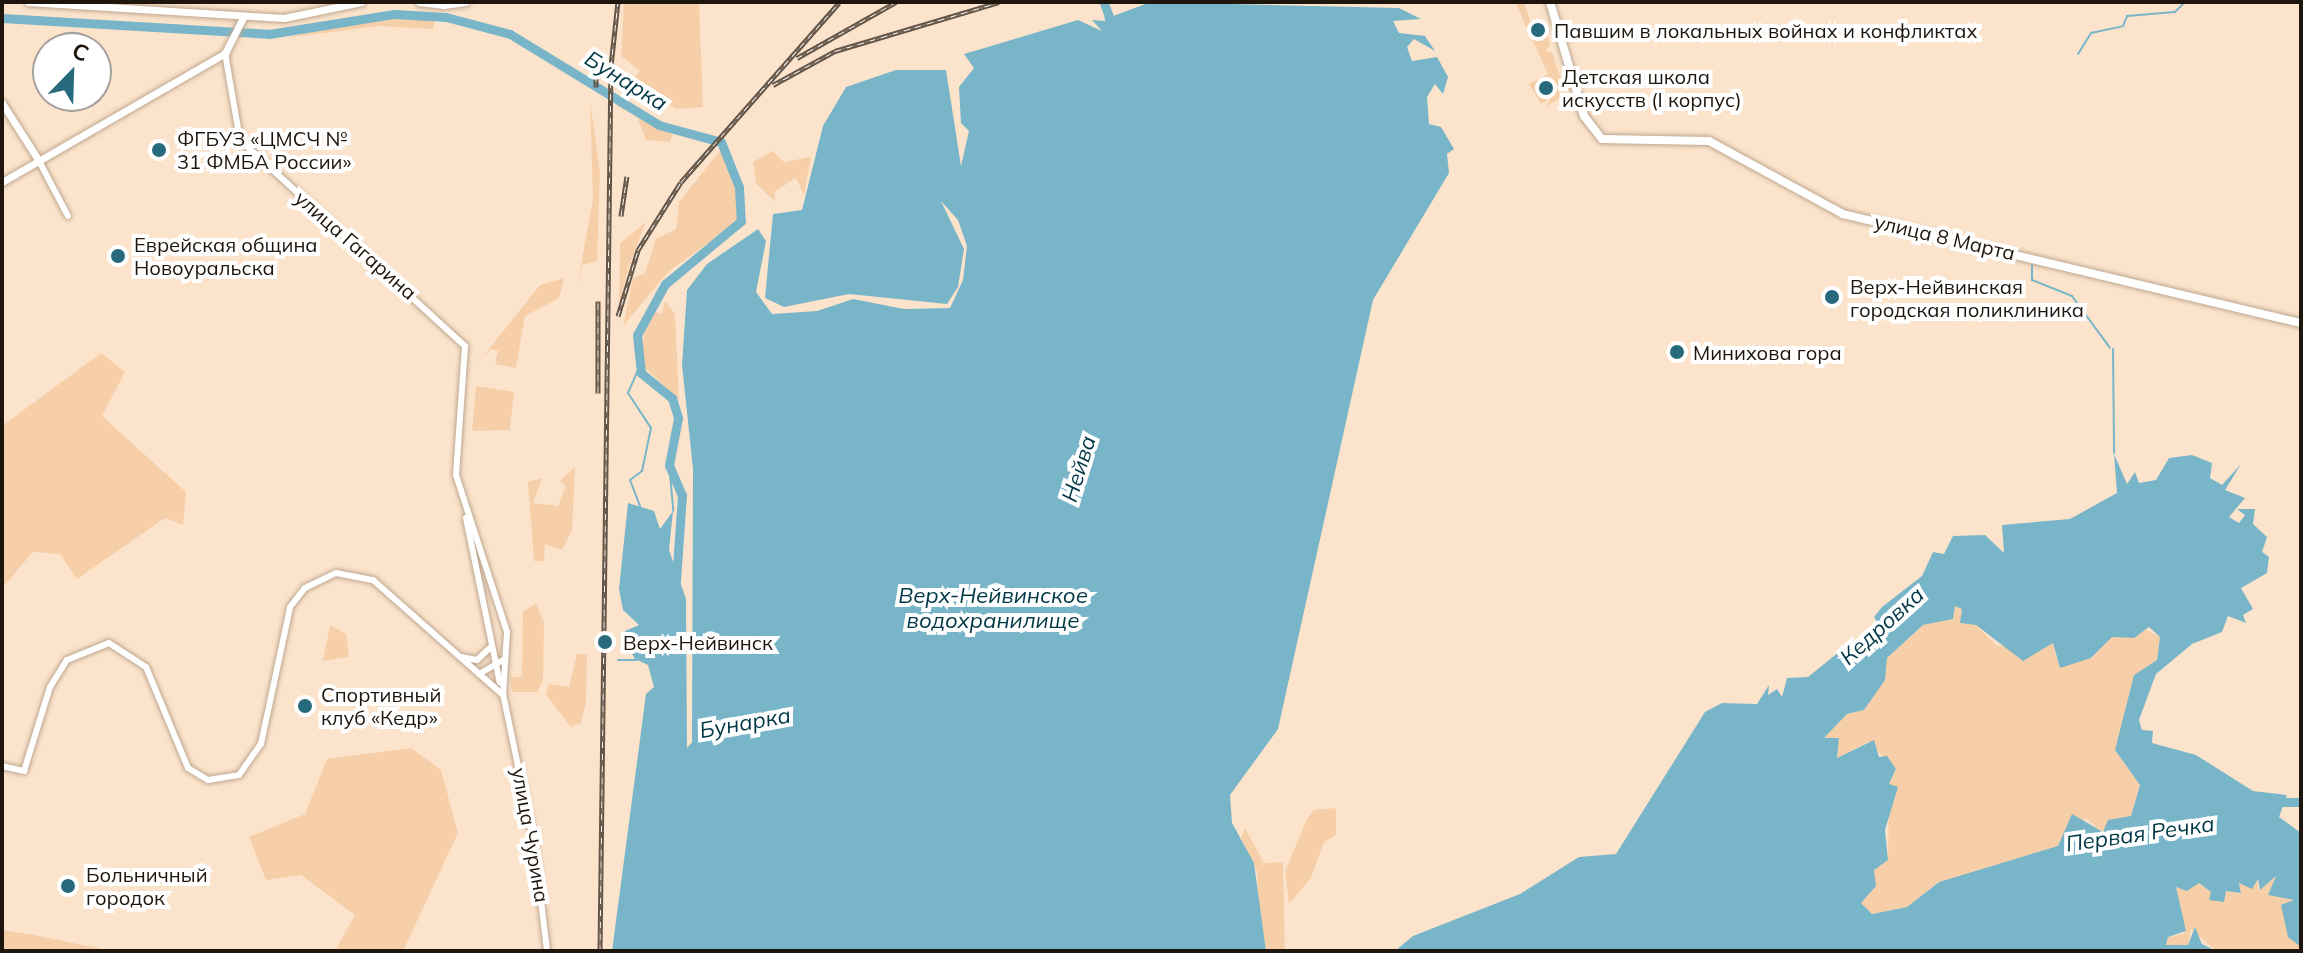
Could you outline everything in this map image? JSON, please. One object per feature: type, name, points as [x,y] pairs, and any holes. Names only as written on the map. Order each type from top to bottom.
[{"type":"main road","points":[[28,2],[241,21],[284,18],[361,2]]},
{"type":"main road","points":[[419,2],[444,5],[466,2]]},
{"type":"main road","name":"улица 8 Марта","points":[[1550,2],[1581,110],[1602,139],[1709,141],[1843,214],[2301,323]]},
{"type":"main road","points":[[2,182],[225,53],[236,37],[241,21]]},
{"type":"main road","points":[[2,103],[39,161]]},
{"type":"street","name":"улица Гагарина","points":[[225,53],[240,140],[465,346],[456,467],[461,495]]},
{"type":"street","points":[[39,161],[68,216]]},
{"type":"street","points":[[461,495],[505,622],[503,695]]},
{"type":"street","name":"улица Чурина","points":[[461,495],[491,647],[510,720],[547,951]]},
{"type":"street","points":[[473,546],[481,546]]},
{"type":"street","points":[[2,766],[24,771],[50,687],[67,660],[109,643],[146,667],[188,768],[208,780],[239,775],[261,744],[290,607],[329,575],[368,577],[503,695]]},
{"type":"street","points":[[456,655],[477,660],[491,647]]},
{"type":"street","points":[[479,674],[497,670],[506,658]]},
{"type":"shaded area","points":[[624,2],[699,2],[703,107],[676,109],[631,81],[640,71],[621,56]]},
{"type":"shaded area","points":[[1515,2],[1524,2],[1532,26],[1544,21],[1550,45],[1545,51],[1552,52],[1563,85],[1561,91],[1549,74],[1562,97],[1545,107],[1556,91],[1549,80],[1538,86],[1547,101],[1541,104],[1529,84],[1548,74]]},
{"type":"shaded area","points":[[387,15],[435,18],[433,29],[378,26],[285,38]]},
{"type":"shaded area","points":[[590,100],[600,172],[597,261],[582,265],[576,292],[593,199]]},
{"type":"shaded area","points":[[621,102],[673,132],[670,142],[646,140],[637,116],[616,106]]},
{"type":"shaded area","points":[[722,148],[736,189],[737,222],[668,272],[623,326],[633,278],[645,273],[656,239],[676,229],[679,202]]},
{"type":"shaded area","points":[[773,151],[784,162],[811,157],[804,195],[796,178],[774,192],[776,202],[756,184],[753,162]]},
{"type":"shaded area","points":[[646,222],[629,266],[619,306],[620,243]]},
{"type":"shaded area","points":[[564,278],[559,298],[525,316],[516,368],[495,364],[498,351],[491,349],[481,359],[540,285]]},
{"type":"shaded area","points":[[660,295],[655,312],[662,314],[665,300],[675,314],[679,400],[642,365],[644,327]]},
{"type":"shaded area","points":[[101,353],[125,372],[102,416],[186,492],[183,525],[165,518],[77,579],[60,554],[33,552],[2,588],[2,426]]},
{"type":"shaded area","points":[[476,386],[514,392],[510,430],[472,431]]},
{"type":"shaded area","points":[[575,467],[572,530],[562,550],[545,544],[544,561],[534,561],[528,482],[542,478],[533,503],[558,506],[566,486],[560,481]]},
{"type":"shaded area","points":[[536,604],[544,622],[543,681],[537,692],[512,692],[510,678],[522,676],[523,611]]},
{"type":"shaded area","points":[[1955,606],[1963,609],[1960,623],[1976,625],[1997,646],[2053,643],[2057,660],[2092,658],[2111,637],[2142,628],[2160,637],[2157,660],[2136,679],[2115,750],[2140,784],[2131,816],[2103,833],[2086,818],[2058,846],[1937,883],[1907,907],[1872,914],[1861,903],[1874,870],[1888,859],[1889,784],[1896,769],[1868,742],[1837,758],[1839,739],[1824,738],[1847,714],[1864,710],[1887,658],[1923,625],[1953,619]]},
{"type":"shaded area","points":[[330,625],[346,634],[349,657],[323,661]]},
{"type":"shaded area","points":[[577,654],[587,654],[586,703],[581,723],[571,727],[546,695],[549,684],[569,687]]},
{"type":"shaded area","points":[[411,748],[441,770],[458,833],[403,951],[335,951],[355,915],[301,875],[266,880],[249,837],[305,814],[327,759]]},
{"type":"shaded area","points":[[1336,808],[1336,835],[1324,842],[1311,878],[1289,904],[1285,871],[1307,819],[1314,810]]},
{"type":"shaded area","points":[[1245,828],[1264,863],[1283,862],[1285,951],[1267,951],[1260,935],[1257,871],[1241,838]]},
{"type":"shaded area","points":[[2276,876],[2269,894],[2294,900],[2282,906],[2301,951],[2216,951],[2191,929],[2188,945],[2166,945],[2168,937],[2184,934],[2176,886],[2199,883],[2224,901],[2226,891],[2241,893],[2239,883],[2253,888],[2258,879],[2258,889]]},
{"type":"shaded area","points":[[2,930],[34,935],[112,951],[2,951]]},
{"type":"water","name":"Верх-Нейвинское водохранилище","points":[[1151,2],[1399,8],[1421,19],[1393,21],[1399,33],[1425,36],[1435,51],[1414,39],[1407,47],[1412,61],[1437,57],[1448,77],[1443,94],[1435,84],[1427,97],[1429,124],[1441,127],[1454,149],[1447,154],[1449,173],[1373,300],[1278,729],[1230,795],[1232,823],[1254,863],[1266,951],[612,951],[646,694],[654,687],[648,665],[635,659],[626,643],[625,631],[639,625],[623,610],[619,589],[628,503],[654,511],[660,529],[673,511],[669,550],[686,599],[687,748],[692,742],[693,469],[682,365],[687,290],[707,264],[758,229],[766,241],[756,292],[772,314],[817,311],[853,299],[904,309],[950,308],[963,280],[967,246],[958,220],[941,201],[964,249],[958,287],[947,304],[849,294],[784,307],[765,298],[773,214],[802,210],[823,126],[846,87],[896,70],[946,70],[961,166],[969,131],[961,123],[959,87],[974,68],[964,54],[1078,20],[1102,31],[1092,20],[1105,21],[1104,12],[1113,16]]},
{"type":"water","points":[[2114,454],[2127,484],[2135,472],[2139,483],[2156,480],[2169,458],[2192,455],[2212,463],[2210,478],[2222,485],[2241,464],[2225,490],[2245,498],[2229,517],[2239,523],[2245,515],[2237,509],[2255,509],[2253,524],[2267,537],[2262,552],[2269,557],[2267,573],[2241,588],[2253,609],[2243,615],[2246,623],[2228,616],[2222,632],[2192,644],[2156,674],[2139,720],[2142,730],[2153,731],[2152,743],[2196,755],[2253,791],[2287,795],[2279,817],[2301,833],[2301,947],[2288,937],[2281,905],[2294,900],[2268,895],[2276,876],[2260,890],[2258,879],[2252,889],[2239,883],[2241,893],[2226,891],[2224,902],[2209,900],[2211,892],[2199,883],[2187,891],[2176,887],[2186,931],[2168,937],[2166,945],[2188,945],[2195,927],[2202,944],[2216,951],[1395,951],[1413,936],[1520,894],[1579,857],[1616,854],[1705,712],[1722,703],[1757,704],[1769,685],[1768,695],[1777,689],[1782,697],[1787,678],[1808,677],[1844,648],[1864,644],[1881,628],[1874,617],[1882,607],[1922,576],[1933,552],[1944,554],[1953,536],[1985,535],[2004,553],[2002,525],[2070,519],[2117,493]],"holes":[[[1955,606],[1962,609],[1960,623],[1976,625],[2023,661],[2053,643],[2060,668],[2091,658],[2112,637],[2134,638],[2149,627],[2160,637],[2157,660],[2134,675],[2115,750],[2140,785],[2131,816],[2108,820],[2103,832],[2072,814],[2058,846],[1939,882],[1907,907],[1872,914],[1861,903],[1876,886],[1874,870],[1888,860],[1885,830],[1898,787],[1889,784],[1896,769],[1887,756],[1879,757],[1874,740],[1837,758],[1839,738],[1824,738],[1847,714],[1864,710],[1885,680],[1887,658],[1923,625],[1953,619]]]},
{"type":"waterway","name":"Кедровка","points":[[2078,54],[2091,33],[2123,26],[2127,16],[2175,12],[2185,2]]},
{"type":"waterway","name":"Нейва","points":[[1104,3],[1111,22]]},
{"type":"waterway","name":"Бунарка","points":[[2,18],[269,34],[394,14],[446,17],[510,34],[659,125],[721,142],[739,187],[741,221],[665,284],[637,335],[641,373],[672,398],[678,418],[669,465],[682,495],[676,581]]},
{"type":"waterway","name":"Кедровка","points":[[2032,265],[2032,280],[2072,296],[2110,348]]},
{"type":"waterway","name":"Кедровка","points":[[2113,349],[2114,453]]},
{"type":"waterway","points":[[639,368],[628,393],[651,428],[642,471],[630,480],[640,506]]},
{"type":"waterway","points":[[670,473],[673,511]]},
{"type":"waterway","points":[[618,660],[637,660]]},
{"type":"waterway","name":"Первая Речка","points":[[2278,802],[2301,802]]},
{"type":"railway","points":[[600,951],[611,66],[618,2]]},
{"type":"railway","points":[[797,58],[896,2]]},
{"type":"railway","points":[[773,85],[835,51],[999,2]]},
{"type":"railway","points":[[618,316],[638,250],[681,182],[839,3]]},
{"type":"railway","points":[[596,75],[596,87]]},
{"type":"railway","points":[[621,216],[627,176]]},
{"type":"railway","points":[[598,301],[598,393]]},
{"type":"place","name":"Павшим в локальных войнах и конфликтах","points":[[1538,30]]},
{"type":"place","name":"Детская школа искусств (I корпус)","points":[[1546,88]]},
{"type":"place","name":"ФГБУЗ «ЦМСЧ № 31 ФМБА России»","points":[[159,150]]},
{"type":"place","name":"Еврейская община Новоуральска","points":[[118,256]]},
{"type":"place","name":"Верх-Нейвинская городская поликлиника","points":[[1832,297]]},
{"type":"place","name":"Минихова гора","points":[[1677,352]]},
{"type":"place","name":"Верх-Нейвинск","points":[[605,642]]},
{"type":"place","name":"Спортивный клуб «Кедр»","points":[[305,706]]},
{"type":"place","name":"Больничный городок","points":[[68,886]]}]
